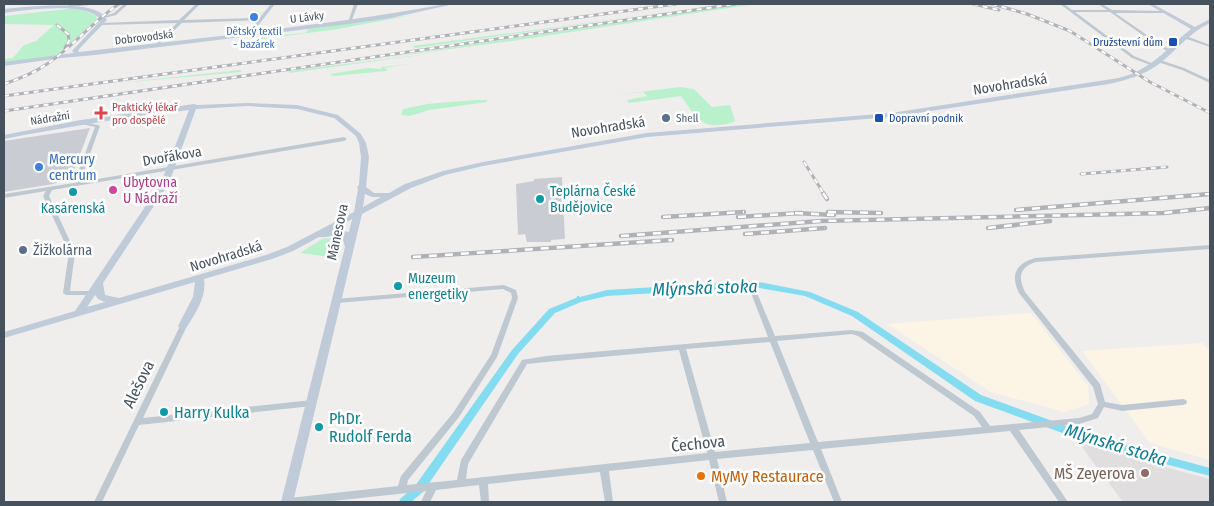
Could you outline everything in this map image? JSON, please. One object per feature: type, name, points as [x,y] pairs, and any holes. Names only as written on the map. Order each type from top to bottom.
[{"type":"main road","points":[[248,34],[273,4]]},
{"type":"main road","name":"U Lávky","points":[[248,34],[349,22],[425,6],[452,4]]},
{"type":"main road","points":[[1150,4],[1193,28]]},
{"type":"main road","points":[[4,10],[65,6],[96,10],[104,17],[102,24],[78,46],[75,51],[78,53]]},
{"type":"main road","name":"Novohradská","points":[[4,335],[199,278],[290,249],[390,194],[443,173],[612,139],[928,111],[1109,82],[1137,74],[1156,63],[1193,28],[1210,20]]},
{"type":"main road","name":"Dobrovodská","points":[[4,64],[78,53],[95,53],[248,34]]},
{"type":"main road","name":"Mánesova","points":[[170,108],[193,110],[255,105],[302,109],[335,118],[349,125],[358,134],[363,144],[365,156],[357,212],[288,502]]},
{"type":"main road","name":"Nádražní","points":[[4,135],[170,108]]},
{"type":"main road","points":[[78,314],[153,203],[171,169],[193,110]]},
{"type":"main road","name":"Nádražní","points":[[4,135],[100,119]]},
{"type":"main road","points":[[361,187],[372,195],[390,194]]},
{"type":"main road","points":[[290,249],[334,232],[346,234],[349,248]]},
{"type":"main road","name":"Alešova","points":[[183,326],[198,295],[201,283],[199,278]]},
{"type":"main road","points":[[100,283],[98,294],[104,299],[111,300],[145,294]]},
{"type":"street","points":[[104,17],[115,14],[126,4]]},
{"type":"street","points":[[156,46],[198,4]]},
{"type":"street","points":[[349,22],[356,4]]},
{"type":"street","points":[[1062,4],[1132,57],[1183,69],[1210,82]]},
{"type":"street","points":[[1100,4],[1170,51]]},
{"type":"street","points":[[1072,11],[1164,12]]},
{"type":"street","points":[[102,24],[260,19]]},
{"type":"street","points":[[1185,36],[1210,46]]},
{"type":"street","points":[[76,184],[98,126],[84,123]]},
{"type":"street","name":"Dvořákova","points":[[4,196],[344,139]]},
{"type":"street","points":[[50,188],[46,196],[72,252],[66,292],[93,293]]},
{"type":"street","points":[[1183,402],[1122,408],[1102,404],[1097,386],[1019,287],[1017,276],[1024,264],[1035,260],[1210,247]]},
{"type":"street","points":[[337,301],[504,287],[514,292],[515,298],[494,355],[456,415],[404,479],[402,490]]},
{"type":"street","points":[[754,293],[838,502]]},
{"type":"street","name":"Alešova","points":[[98,502],[183,326]]},
{"type":"street","points":[[461,484],[464,463],[525,362],[852,332],[860,334],[976,414],[988,429]]},
{"type":"street","points":[[682,348],[723,502]]},
{"type":"street","points":[[136,422],[312,403]]},
{"type":"street","name":"Čechova","points":[[288,502],[712,456],[1060,422],[1095,416],[1102,404]]},
{"type":"street","points":[[1012,427],[1064,502]]},
{"type":"street","points":[[604,468],[609,502]]},
{"type":"street","points":[[483,481],[486,502]]},
{"type":"street","points":[[425,502],[430,487]]},
{"type":"shaded area","points":[[1031,313],[1088,386],[1089,404],[1064,412],[991,392],[887,324]]},
{"type":"shaded area","points":[[1202,343],[1210,351],[1210,460],[1150,443],[1082,351]]},
{"type":"shaded area","name":"MŠ Zeyerova","points":[[1076,439],[1157,465],[1210,479],[1210,502],[1123,502]]},
{"type":"green space","points":[[742,4],[755,4],[512,41],[382,58]]},
{"type":"green space","points":[[76,8],[96,15],[97,19],[57,56],[4,63],[4,59],[13,58],[24,45],[36,41],[54,25],[4,24],[4,16]]},
{"type":"green space","points":[[412,15],[338,29],[249,41],[267,36],[305,33],[309,29]]},
{"type":"green space","points":[[639,16],[416,48],[412,46],[428,44]]},
{"type":"green space","points":[[434,53],[289,73],[289,71]]},
{"type":"green space","points":[[411,64],[383,68],[387,69],[387,71],[333,76],[330,74],[368,68],[382,69],[381,67]]},
{"type":"green space","points":[[241,70],[241,72],[109,84]]},
{"type":"green space","points":[[680,87],[694,89],[712,107],[730,105],[735,121],[712,125],[701,121],[681,96],[629,103],[627,100],[647,96],[643,92],[615,95]]},
{"type":"green space","points":[[487,100],[487,102],[429,110],[410,116],[401,115],[403,109],[427,104]]},
{"type":"green space","points":[[336,237],[342,242],[339,258],[300,253],[322,239]]},
{"type":"building","name":"Mercury centrum","points":[[90,128],[71,178],[53,184],[4,192],[4,141]]},
{"type":"building","name":"Teplárna České Budějovice","points":[[562,177],[565,239],[551,240],[551,242],[527,242],[525,234],[518,235],[516,184],[534,181],[534,179]]},
{"type":"waterway","points":[[69,6],[90,4]]},
{"type":"waterway","name":"Mlýnská stoka","points":[[404,502],[419,489],[515,352],[552,311],[579,300],[607,293],[754,284],[807,294],[855,314],[978,398],[1098,442],[1210,472]]},
{"type":"railway","points":[[4,84],[26,76],[47,64],[119,4]]},
{"type":"railway","points":[[4,96],[676,4]]},
{"type":"railway","points":[[4,111],[735,4]]},
{"type":"railway","points":[[973,4],[999,10]]},
{"type":"railway","points":[[992,4],[1027,14],[1070,31],[1150,82],[1210,113]]},
{"type":"railway","points":[[57,25],[68,34],[69,41],[65,48]]},
{"type":"railway","points":[[804,162],[824,194]]},
{"type":"railway","points":[[1081,174],[1167,167]]},
{"type":"railway","points":[[823,193],[827,199]]},
{"type":"railway","points":[[1016,210],[1210,194],[1205,194]]},
{"type":"railway","points":[[621,236],[821,221],[1164,213],[1210,208]]},
{"type":"railway","points":[[663,217],[744,212]]},
{"type":"railway","points":[[828,212],[881,213]]},
{"type":"railway","points":[[738,217],[798,213]]},
{"type":"railway","points":[[798,213],[834,215]]},
{"type":"railway","points":[[988,228],[1050,221]]},
{"type":"railway","points":[[745,234],[825,228]]},
{"type":"railway","points":[[413,257],[672,240]]},
{"type":"place","name":"Dětský textil - bazárek","points":[[254,17]]},
{"type":"place","name":"Družstevní dům","points":[[1173,42]]},
{"type":"place","name":"Praktický lékař pro dospělé","points":[[101,113]]},
{"type":"place","name":"Shell","points":[[666,118]]},
{"type":"place","name":"Dopravní podnik","points":[[879,118]]},
{"type":"place","name":"Mercury centrum","points":[[39,167]]},
{"type":"place","name":"Ubytovna U Nádraží","points":[[113,190]]},
{"type":"place","name":"Kasárenská","points":[[73,192]]},
{"type":"place","name":"Teplárna České Budějovice","points":[[540,199]]},
{"type":"place","name":"Žižkolárna","points":[[23,250]]},
{"type":"place","name":"Muzeum energetiky","points":[[398,286]]},
{"type":"place","name":"Harry Kulka","points":[[164,412]]},
{"type":"place","name":"PhDr. Rudolf Ferda","points":[[319,427]]},
{"type":"place","name":"MŠ Zeyerova","points":[[1145,473]]},
{"type":"place","name":"MyMy Restaurace","points":[[701,476]]}]
